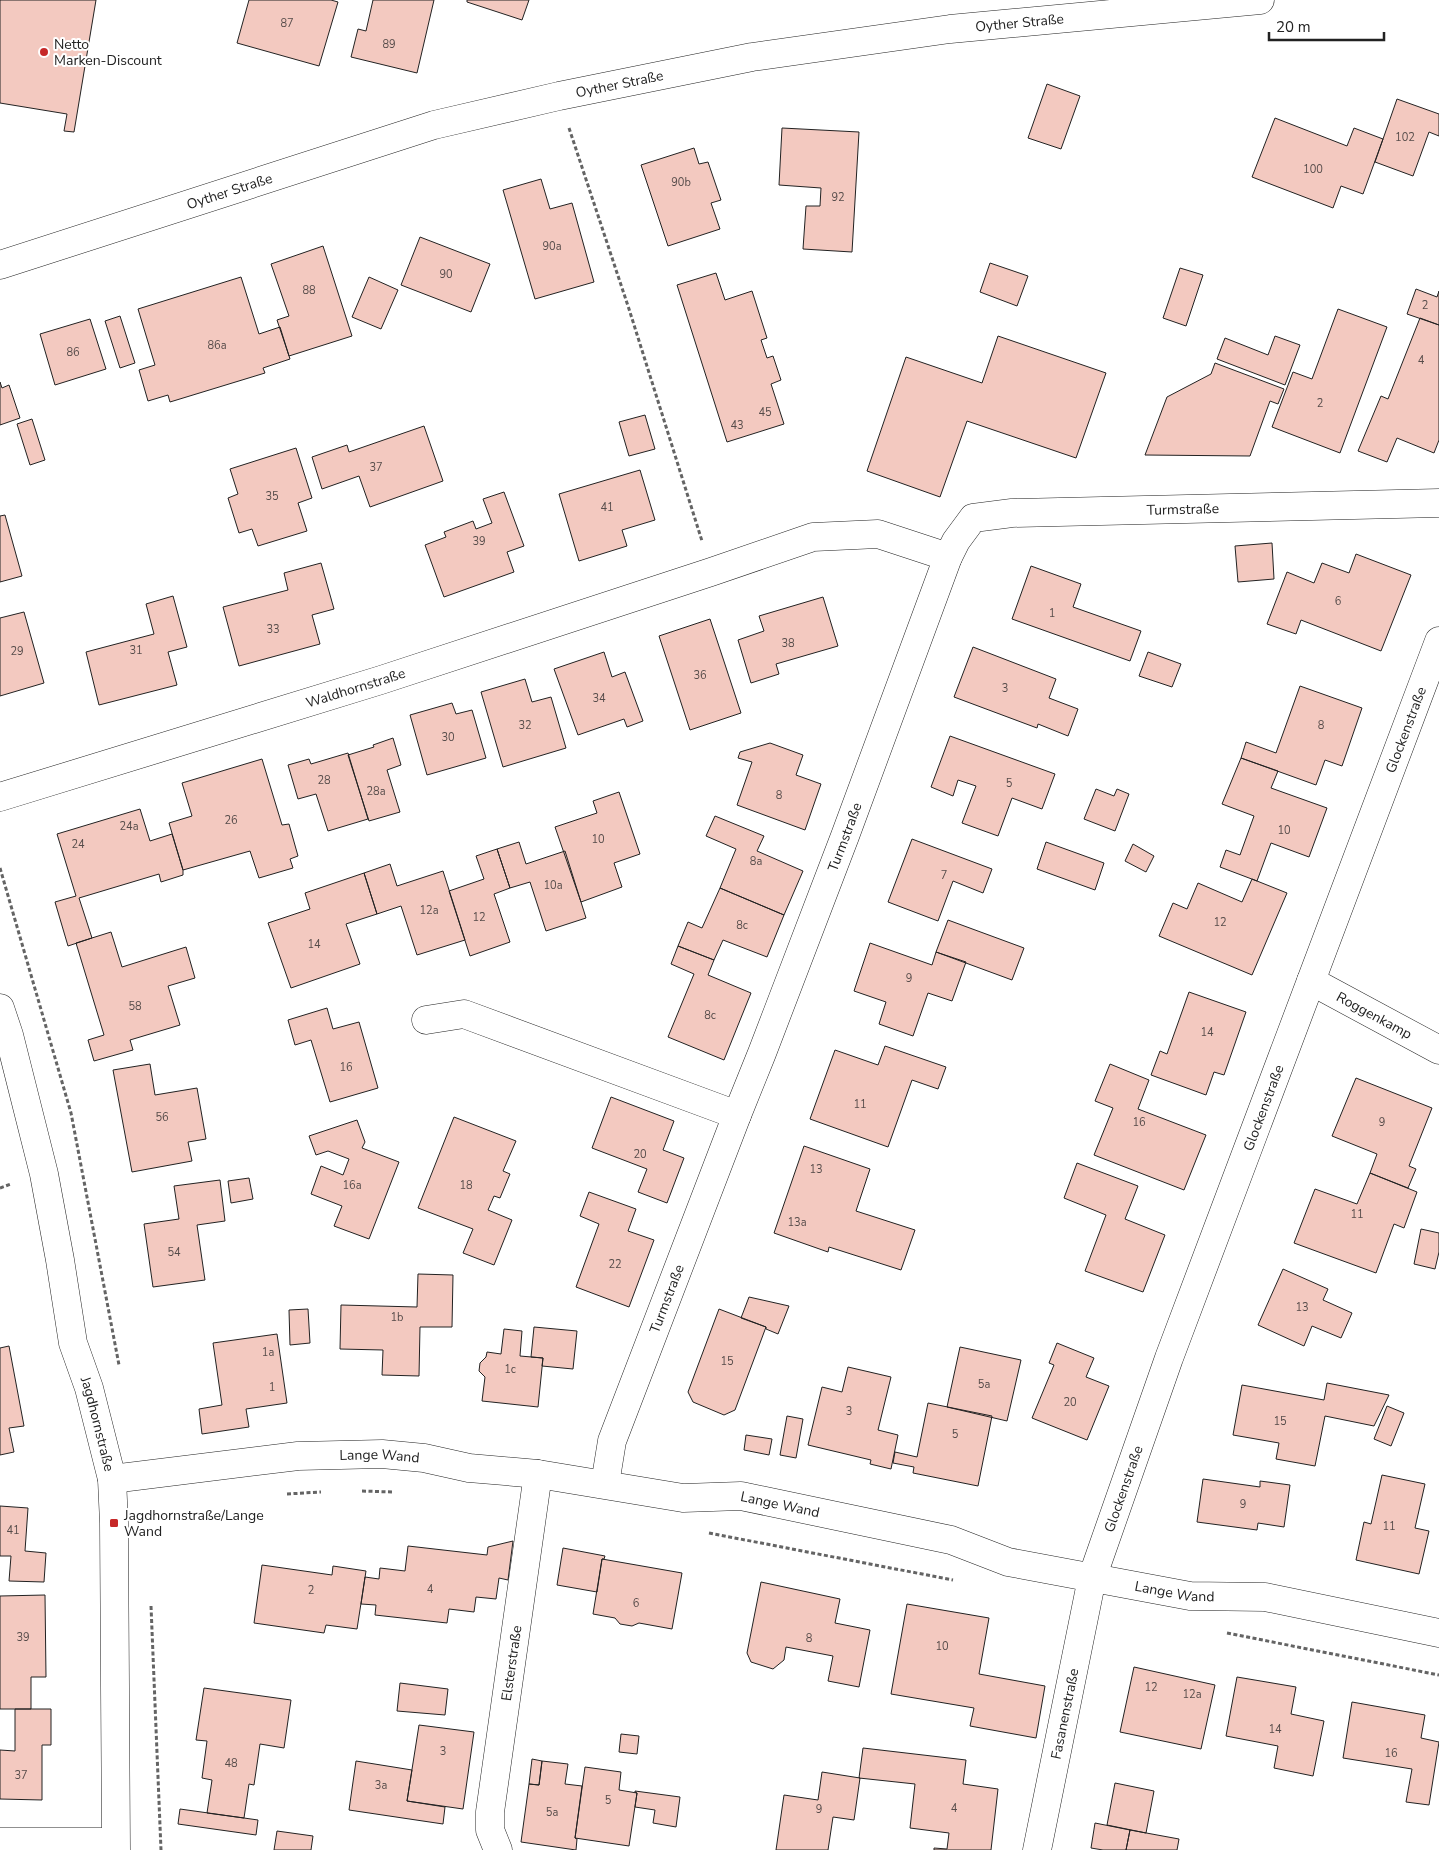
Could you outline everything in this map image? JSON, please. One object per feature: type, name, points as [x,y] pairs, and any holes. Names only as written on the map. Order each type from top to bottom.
[{"type":"street","name":"Oyther Straße","points":[[0,265],[434,125],[558,96],[752,57],[950,29],[1260,0]]},
{"type":"street","name":"Turmstraße","points":[[606,1484],[612,1441],[736,1115],[762,1054],[846,836],[948,557],[956,540],[973,518],[1012,513],[1439,503]]},
{"type":"street","points":[[711,572],[813,537],[878,534],[948,557]]},
{"type":"street","name":"Waldhornstraße","points":[[0,797],[381,680],[711,572]]},
{"type":"street","name":"Glockenstraße","points":[[1092,1578],[1169,1358],[1439,641]]},
{"type":"street","name":"Roggenkamp","points":[[1311,982],[1439,1050]]},
{"type":"street","name":"Jagdhornstraße","points":[[0,1008],[9,1035],[44,1174],[74,1343],[90,1388],[112,1479],[114,1523],[115,1846]]},
{"type":"street","points":[[426,1020],[464,1014],[736,1115]]},
{"type":"street","name":"Lange Wand","points":[[112,1479],[298,1456],[382,1454],[424,1458],[469,1468],[538,1474],[683,1498],[741,1496],[951,1540],[1008,1562],[1190,1596],[1265,1597],[1439,1634]]},
{"type":"street","name":"Elsterstraße","points":[[498,1850],[490,1830],[490,1812],[538,1474]]},
{"type":"street","name":"Fasanenstraße","points":[[1037,1850],[1092,1578]]},
{"type":"street","points":[[0,1842],[115,1846]]},
{"type":"path","points":[[558,96],[629,309],[711,572]]},
{"type":"path","points":[[360,1491],[396,1492]]},
{"type":"path","points":[[284,1494],[323,1492]]},
{"type":"path","points":[[704,1532],[959,1581]]},
{"type":"path","points":[[1224,1632],[1439,1675]]},
{"type":"building","name":"Netto Marken-Discount","points":[[0,0],[96,0],[74,132],[64,131],[67,114],[0,103]]},
{"type":"building","points":[[249,0],[331,0],[338,2],[319,66],[237,43]]},
{"type":"building","points":[[373,0],[434,0],[417,73],[351,57],[358,29],[366,31]]},
{"type":"building","points":[[467,0],[529,0],[522,20],[467,2]]},
{"type":"building","points":[[1047,84],[1080,96],[1061,149],[1028,138]]},
{"type":"building","points":[[1397,99],[1439,114],[1439,136],[1429,132],[1413,176],[1375,162]]},
{"type":"building","points":[[1275,118],[1347,146],[1354,128],[1383,139],[1363,194],[1341,186],[1333,208],[1252,177]]},
{"type":"building","points":[[782,128],[859,132],[852,252],[803,249],[806,206],[820,206],[821,188],[779,185]]},
{"type":"building","points":[[694,148],[699,164],[708,162],[721,200],[711,203],[720,229],[668,246],[641,165]]},
{"type":"building","points":[[541,179],[550,209],[572,203],[594,282],[535,299],[503,190]]},
{"type":"building","points":[[420,237],[490,264],[471,312],[401,285]]},
{"type":"building","points":[[323,246],[352,336],[289,356],[277,320],[289,316],[271,264]]},
{"type":"building","points":[[990,263],[1028,276],[1017,306],[980,292]]},
{"type":"building","points":[[1180,268],[1203,275],[1186,326],[1163,318]]},
{"type":"building","points":[[716,273],[725,300],[752,291],[767,338],[761,340],[767,358],[773,356],[781,380],[771,384],[784,424],[727,442],[677,285]]},
{"type":"building","points":[[241,277],[259,334],[280,327],[290,359],[263,368],[265,373],[170,402],[168,395],[148,401],[139,370],[155,365],[138,309]]},
{"type":"building","points":[[369,277],[398,290],[381,329],[352,317]]},
{"type":"building","points":[[1416,289],[1437,297],[1439,291],[1439,325],[1407,314]]},
{"type":"building","points":[[1338,309],[1387,327],[1340,453],[1272,427],[1293,372],[1312,379]]},
{"type":"building","points":[[120,316],[135,363],[120,368],[105,321]]},
{"type":"building","points":[[1420,318],[1439,325],[1439,440],[1434,453],[1397,438],[1387,462],[1358,451],[1381,396],[1388,399]]},
{"type":"building","points":[[90,319],[106,369],[55,385],[40,334]]},
{"type":"building","points":[[998,336],[1106,373],[1076,458],[967,421],[940,497],[867,471],[906,357],[982,383]]},
{"type":"building","points":[[1275,336],[1300,345],[1285,385],[1217,359],[1225,338],[1268,355]]},
{"type":"building","points":[[1215,363],[1284,389],[1278,404],[1270,401],[1250,456],[1145,455],[1167,397],[1211,374]]},
{"type":"building","points":[[0,382],[2,388],[9,385],[20,418],[0,425]]},
{"type":"building","points":[[645,415],[655,449],[629,456],[619,422]]},
{"type":"building","points":[[32,419],[45,460],[30,465],[17,424]]},
{"type":"building","points":[[424,426],[443,481],[370,507],[359,476],[322,489],[312,457],[347,445],[349,452]]},
{"type":"building","points":[[296,448],[312,498],[298,503],[307,531],[258,546],[252,529],[239,533],[228,498],[238,494],[230,469]]},
{"type":"building","points":[[640,470],[655,520],[622,530],[627,546],[579,561],[559,494]]},
{"type":"building","points":[[504,492],[524,546],[507,552],[514,572],[444,597],[425,545],[446,537],[444,532],[473,521],[476,529],[492,523],[483,499]]},
{"type":"building","points":[[5,515],[22,576],[0,582],[0,516]]},
{"type":"building","points":[[1272,543],[1274,579],[1238,582],[1235,546]]},
{"type":"building","points":[[1356,554],[1411,575],[1381,651],[1301,620],[1296,634],[1267,624],[1287,572],[1314,583],[1322,563],[1349,573]]},
{"type":"building","points":[[321,563],[334,609],[312,615],[320,644],[239,666],[223,607],[288,590],[284,573]]},
{"type":"building","points":[[1031,566],[1081,584],[1073,607],[1141,631],[1130,661],[1012,619]]},
{"type":"building","points":[[173,596],[187,647],[168,652],[177,685],[99,705],[86,652],[154,634],[146,604]]},
{"type":"building","points":[[823,597],[838,646],[776,664],[779,674],[751,683],[738,640],[764,631],[759,616]]},
{"type":"building","points":[[24,612],[44,683],[0,696],[0,618]]},
{"type":"building","points":[[710,619],[741,713],[690,730],[659,636]]},
{"type":"building","points":[[973,647],[1056,679],[1049,698],[1078,709],[1068,736],[1038,724],[1037,728],[954,697]]},
{"type":"building","points":[[604,652],[612,677],[625,672],[643,721],[627,727],[624,719],[578,735],[554,669]]},
{"type":"building","points":[[1148,652],[1181,664],[1172,687],[1139,676]]},
{"type":"building","points":[[525,679],[532,702],[551,697],[566,748],[503,767],[481,692]]},
{"type":"building","points":[[1300,686],[1362,708],[1342,766],[1325,760],[1316,785],[1241,758],[1246,742],[1276,753]]},
{"type":"building","points":[[452,703],[456,714],[472,710],[486,758],[427,775],[410,715]]},
{"type":"building","points":[[950,736],[1055,774],[1042,809],[1012,798],[998,836],[962,823],[976,786],[958,780],[953,796],[931,787]]},
{"type":"building","points":[[393,738],[401,765],[387,770],[400,812],[369,821],[348,755],[374,747],[373,745]]},
{"type":"building","points":[[770,743],[803,755],[796,775],[821,784],[805,830],[737,805],[752,762],[738,758],[740,752]]},
{"type":"building","points":[[348,753],[368,819],[328,831],[316,794],[298,799],[288,765],[309,759],[311,764]]},
{"type":"building","points":[[1241,758],[1278,771],[1271,788],[1327,808],[1309,857],[1271,843],[1257,881],[1220,867],[1226,850],[1240,855],[1254,816],[1222,804]]},
{"type":"building","points":[[262,759],[282,825],[289,824],[298,856],[290,859],[293,868],[259,878],[250,851],[183,870],[169,823],[192,816],[182,783]]},
{"type":"building","points":[[1096,789],[1114,796],[1117,789],[1129,794],[1115,831],[1084,819]]},
{"type":"building","points":[[619,792],[640,854],[614,863],[622,887],[581,902],[555,827],[597,813],[593,801]]},
{"type":"building","points":[[140,809],[150,841],[172,834],[183,875],[161,882],[159,874],[79,898],[92,938],[68,946],[55,902],[76,896],[57,834]]},
{"type":"building","points":[[715,816],[764,836],[757,851],[803,871],[784,915],[720,888],[736,849],[706,836]]},
{"type":"building","points":[[912,839],[992,869],[983,893],[953,881],[938,921],[888,902]]},
{"type":"building","points":[[519,842],[526,864],[565,851],[586,918],[546,931],[530,882],[510,888],[497,849]]},
{"type":"building","points":[[1046,842],[1104,863],[1095,890],[1037,869]]},
{"type":"building","points":[[1133,844],[1154,856],[1146,872],[1125,861]]},
{"type":"building","points":[[497,849],[510,888],[494,894],[510,942],[470,956],[449,891],[484,879],[476,856]]},
{"type":"building","points":[[390,864],[397,886],[443,871],[465,940],[417,955],[401,906],[377,914],[364,873]]},
{"type":"building","points":[[364,873],[377,914],[346,924],[360,964],[291,988],[268,923],[310,909],[305,893]]},
{"type":"building","points":[[1252,879],[1287,893],[1252,975],[1159,936],[1173,903],[1187,909],[1198,883],[1242,902]]},
{"type":"building","points":[[720,888],[784,915],[767,957],[723,940],[714,960],[678,946],[688,922],[702,928]]},
{"type":"building","points":[[948,920],[1024,948],[1012,980],[936,952]]},
{"type":"building","points":[[111,932],[122,967],[186,947],[195,978],[168,986],[180,1025],[130,1040],[133,1050],[94,1061],[88,1040],[104,1035],[76,943]]},
{"type":"building","points":[[870,943],[932,965],[936,952],[966,962],[952,1001],[928,993],[913,1036],[879,1024],[886,1002],[854,991]]},
{"type":"building","points":[[678,946],[714,960],[708,975],[751,993],[724,1060],[668,1037],[694,974],[671,964]]},
{"type":"building","points":[[1189,992],[1246,1012],[1224,1075],[1214,1072],[1206,1095],[1151,1075],[1160,1051],[1167,1054]]},
{"type":"building","points":[[327,1008],[333,1029],[359,1022],[378,1088],[330,1102],[311,1040],[295,1045],[288,1020]]},
{"type":"building","points":[[885,1046],[946,1067],[938,1089],[912,1080],[888,1147],[810,1119],[835,1050],[878,1065]]},
{"type":"building","points":[[150,1064],[155,1095],[197,1088],[206,1139],[188,1142],[192,1161],[132,1172],[113,1070]]},
{"type":"building","points":[[1110,1064],[1149,1080],[1138,1109],[1206,1135],[1184,1190],[1094,1155],[1113,1108],[1095,1101]]},
{"type":"building","points":[[1356,1078],[1432,1108],[1409,1166],[1416,1169],[1408,1188],[1370,1173],[1377,1154],[1332,1136]]},
{"type":"building","points":[[611,1097],[674,1121],[663,1150],[684,1158],[667,1203],[638,1192],[647,1169],[592,1148]]},
{"type":"building","points":[[454,1117],[516,1141],[503,1171],[510,1174],[500,1198],[494,1196],[488,1210],[512,1220],[494,1265],[463,1253],[473,1229],[418,1208]]},
{"type":"building","points":[[357,1120],[365,1142],[362,1148],[399,1162],[369,1239],[334,1226],[342,1206],[311,1194],[321,1166],[343,1175],[349,1159],[328,1151],[316,1155],[309,1136]]},
{"type":"building","points":[[804,1146],[870,1169],[856,1211],[915,1230],[901,1270],[829,1247],[828,1252],[774,1233]]},
{"type":"building","points":[[1077,1163],[1138,1186],[1125,1219],[1165,1235],[1143,1292],[1085,1271],[1106,1215],[1064,1198]]},
{"type":"building","points":[[1370,1173],[1417,1192],[1404,1228],[1394,1224],[1376,1273],[1294,1243],[1315,1189],[1357,1204]]},
{"type":"building","points":[[249,1178],[253,1199],[231,1203],[228,1181]]},
{"type":"building","points":[[220,1180],[225,1221],[197,1225],[205,1280],[153,1287],[144,1224],[179,1219],[174,1186]]},
{"type":"building","points":[[589,1192],[636,1209],[628,1231],[654,1240],[629,1307],[576,1287],[599,1224],[580,1216]]},
{"type":"building","points":[[1421,1229],[1439,1233],[1439,1252],[1435,1269],[1414,1264]]},
{"type":"building","points":[[1283,1269],[1328,1289],[1323,1300],[1352,1313],[1341,1338],[1312,1326],[1304,1346],[1258,1325]]},
{"type":"building","points":[[418,1274],[453,1275],[452,1327],[420,1327],[419,1376],[382,1375],[383,1350],[340,1349],[341,1305],[417,1307]]},
{"type":"building","points":[[749,1297],[789,1306],[778,1334],[766,1329],[766,1327],[741,1318]]},
{"type":"building","points":[[308,1309],[310,1343],[290,1345],[289,1310]]},
{"type":"building","points":[[719,1309],[766,1327],[735,1410],[724,1415],[693,1402],[688,1392]]},
{"type":"building","points":[[534,1327],[577,1331],[573,1369],[542,1366],[543,1358],[531,1357]]},
{"type":"building","points":[[504,1329],[522,1331],[520,1356],[543,1358],[538,1407],[482,1401],[485,1377],[479,1371],[480,1363],[486,1357],[487,1352],[501,1354]]},
{"type":"building","points":[[277,1334],[287,1403],[246,1409],[249,1427],[202,1434],[199,1409],[222,1405],[213,1343]]},
{"type":"building","points":[[1057,1343],[1094,1358],[1086,1377],[1109,1386],[1087,1440],[1032,1418],[1054,1365],[1049,1363]]},
{"type":"building","points":[[9,1346],[24,1426],[9,1428],[14,1452],[0,1455],[0,1348]]},
{"type":"building","points":[[960,1347],[1021,1360],[1007,1421],[947,1407]]},
{"type":"building","points":[[848,1367],[891,1377],[878,1430],[898,1435],[891,1469],[870,1464],[871,1460],[808,1445],[822,1387],[842,1392]]},
{"type":"building","points":[[1327,1383],[1389,1395],[1374,1426],[1325,1416],[1315,1466],[1276,1459],[1279,1443],[1233,1435],[1242,1385],[1324,1400]]},
{"type":"building","points":[[928,1403],[992,1416],[978,1486],[913,1473],[914,1467],[893,1463],[895,1452],[917,1457]]},
{"type":"building","points":[[1387,1406],[1404,1413],[1391,1446],[1374,1439]]},
{"type":"building","points":[[787,1416],[803,1419],[796,1458],[780,1455]]},
{"type":"building","points":[[746,1435],[772,1439],[769,1455],[744,1450]]},
{"type":"building","points":[[1382,1475],[1425,1484],[1415,1528],[1429,1531],[1419,1574],[1356,1560],[1364,1522],[1371,1524]]},
{"type":"building","points":[[1203,1479],[1260,1487],[1260,1481],[1290,1485],[1284,1527],[1258,1523],[1257,1530],[1197,1522]]},
{"type":"building","points":[[0,1506],[28,1508],[25,1551],[46,1553],[44,1582],[9,1581],[11,1556],[0,1556]]},
{"type":"building","points":[[513,1541],[508,1580],[499,1578],[496,1599],[476,1597],[474,1612],[449,1609],[447,1623],[375,1615],[376,1605],[361,1604],[365,1577],[379,1579],[380,1568],[405,1571],[408,1546],[487,1555],[488,1547]]},
{"type":"building","points":[[563,1548],[605,1556],[602,1559],[597,1592],[557,1585]]},
{"type":"building","points":[[602,1559],[682,1573],[672,1629],[639,1623],[632,1626],[620,1624],[615,1618],[593,1614]]},
{"type":"building","points":[[262,1565],[332,1575],[333,1566],[366,1571],[357,1629],[326,1625],[324,1633],[254,1623]]},
{"type":"building","points":[[761,1582],[840,1599],[835,1623],[870,1630],[859,1687],[828,1681],[833,1656],[786,1647],[784,1660],[773,1669],[751,1662],[747,1653]]},
{"type":"building","points":[[45,1595],[46,1677],[31,1677],[31,1709],[0,1709],[0,1596]]},
{"type":"building","points":[[907,1604],[989,1618],[979,1674],[1045,1686],[1036,1738],[970,1726],[974,1708],[891,1694]]},
{"type":"building","points":[[1134,1667],[1215,1685],[1201,1749],[1120,1732]]},
{"type":"building","points":[[1237,1677],[1296,1687],[1291,1714],[1324,1721],[1313,1776],[1274,1768],[1278,1746],[1226,1736]]},
{"type":"building","points":[[400,1683],[448,1689],[445,1715],[397,1711]]},
{"type":"building","points":[[204,1688],[291,1700],[284,1748],[260,1744],[254,1785],[249,1784],[244,1818],[207,1813],[212,1780],[202,1778],[207,1741],[196,1740]]},
{"type":"building","points":[[1352,1702],[1425,1715],[1421,1738],[1439,1742],[1429,1805],[1406,1802],[1412,1769],[1343,1758]]},
{"type":"building","points":[[15,1709],[51,1709],[51,1745],[42,1745],[42,1800],[0,1799],[0,1750],[15,1751]]},
{"type":"building","points":[[419,1725],[474,1732],[463,1809],[407,1801]]},
{"type":"building","points":[[621,1734],[639,1736],[637,1754],[619,1752]]},
{"type":"building","points":[[863,1748],[966,1760],[963,1784],[998,1789],[991,1850],[934,1850],[934,1848],[947,1849],[949,1833],[910,1828],[915,1784],[859,1778]]},
{"type":"building","points":[[532,1759],[542,1761],[539,1785],[529,1784]]},
{"type":"building","points":[[356,1761],[412,1770],[407,1801],[445,1807],[443,1824],[349,1810]]},
{"type":"building","points":[[542,1761],[568,1764],[565,1784],[582,1786],[575,1838],[577,1839],[576,1850],[521,1842],[529,1784],[539,1785]]},
{"type":"building","points":[[585,1767],[621,1772],[619,1790],[637,1793],[629,1846],[575,1838]]},
{"type":"building","points":[[822,1772],[860,1778],[854,1820],[833,1817],[828,1850],[776,1850],[784,1795],[818,1800]]},
{"type":"building","points":[[1115,1783],[1154,1791],[1146,1833],[1107,1825]]},
{"type":"building","points":[[635,1791],[680,1797],[676,1827],[653,1823],[655,1810],[635,1807],[637,1793]]},
{"type":"building","points":[[180,1809],[258,1820],[256,1835],[178,1824]]},
{"type":"building","points":[[1095,1823],[1130,1830],[1126,1850],[1091,1848]]},
{"type":"building","points":[[1130,1830],[1179,1839],[1177,1850],[1126,1850]]},
{"type":"building","points":[[277,1831],[313,1836],[311,1850],[274,1850]]},
{"type":"place","name":"Netto Marken-Discount","points":[[44,52]]},
{"type":"place","name":"Jagdhornstraße/Lange Wand","points":[[114,1523]]}]
